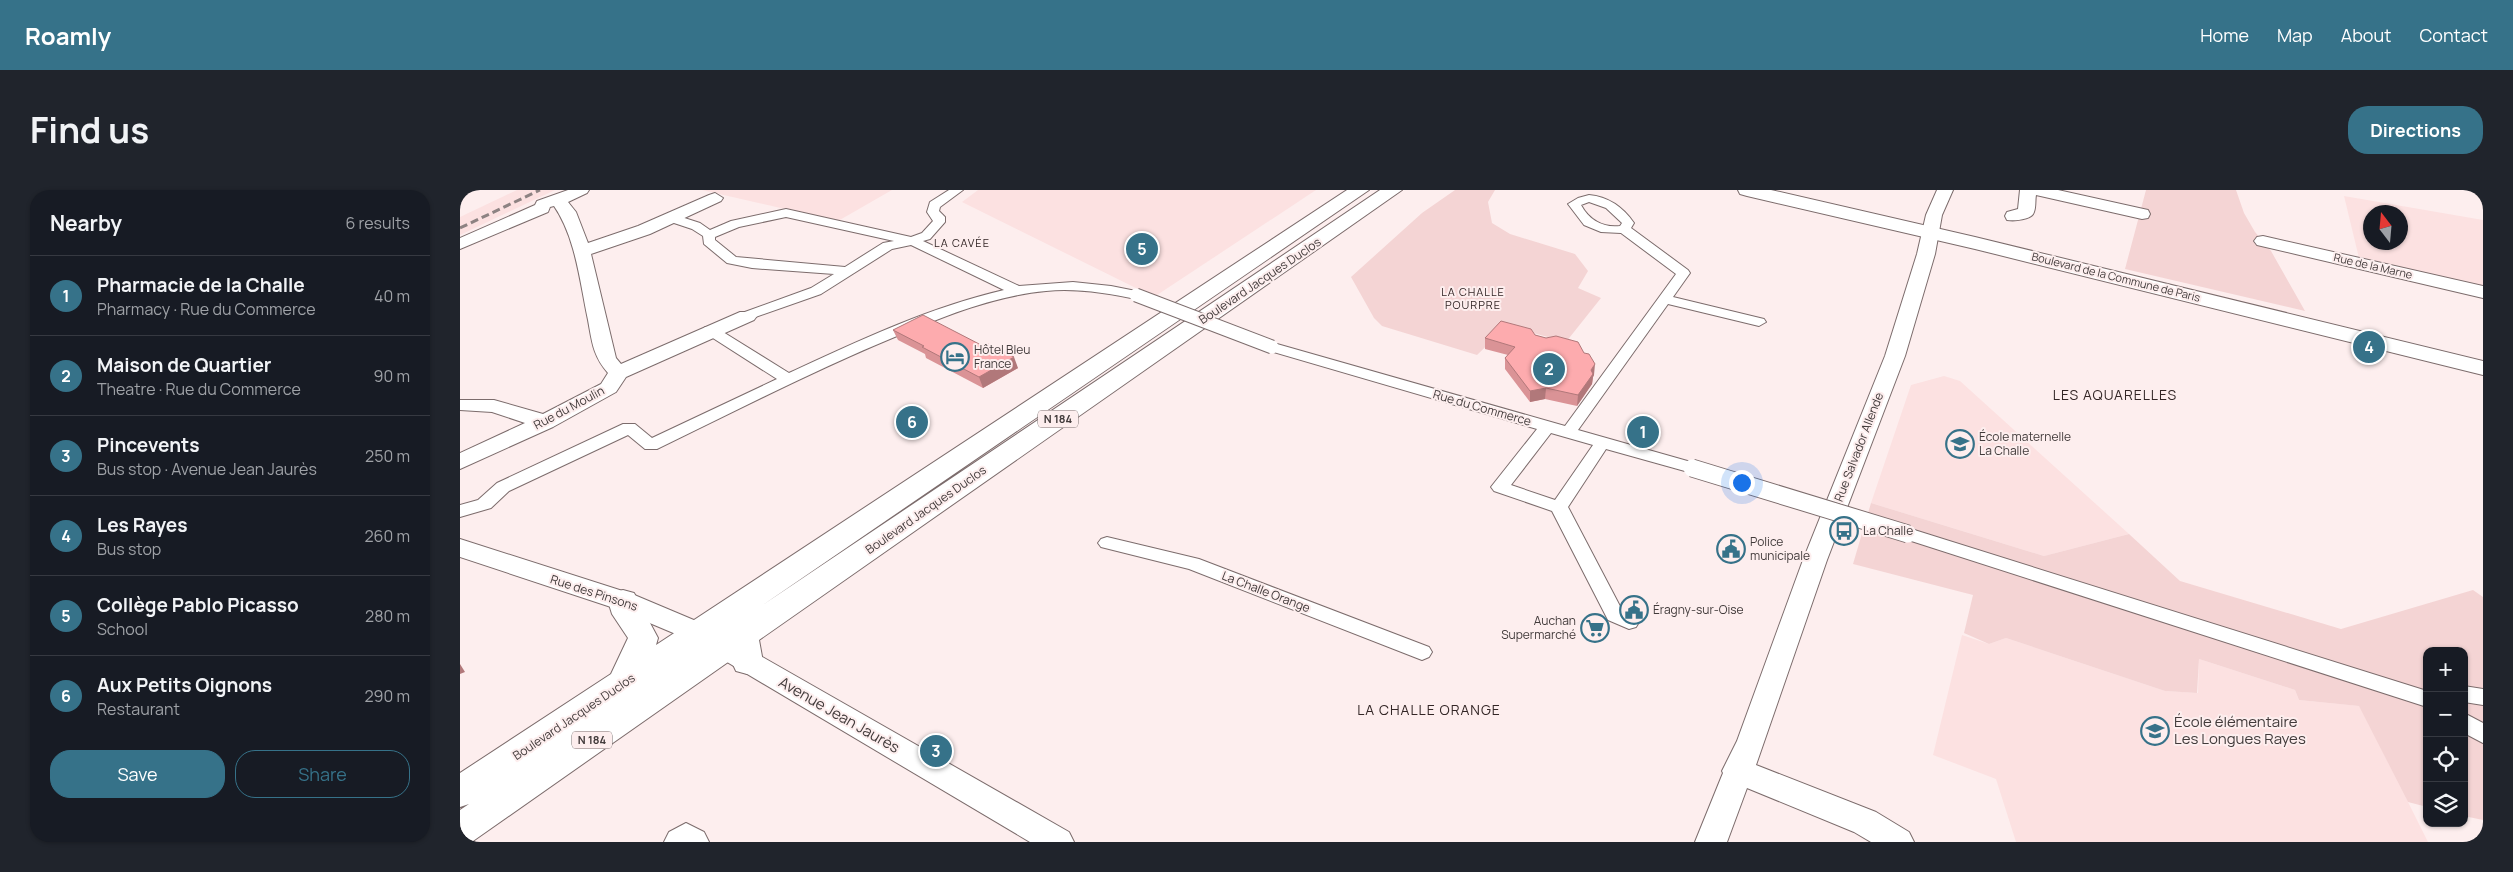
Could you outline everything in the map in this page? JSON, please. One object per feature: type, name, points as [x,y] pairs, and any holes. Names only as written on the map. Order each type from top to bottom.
[{"type":"main road","name":"Boulevard Jacques Duclos","points":[[729,645],[790,573],[1360,190]]},
{"type":"main road","name":"Boulevard Jacques Duclos","points":[[460,792],[626,699],[729,645],[1154,351],[1393,190]]},
{"type":"main road","name":"Boulevard de la Commune de Paris","points":[[1747,190],[1930,232],[2483,368]]},
{"type":"main road","name":"N 184","points":[[729,645],[756,612],[783,588],[790,573]]},
{"type":"main road","points":[[623,601],[629,620],[640,628],[643,638],[626,699]]},
{"type":"main road","name":"Boulevard Jacques Duclos","points":[[460,830],[626,699]]},
{"type":"street","points":[[460,244],[555,205],[581,190]]},
{"type":"street","points":[[555,205],[568,212],[582,251],[606,359],[618,373],[710,330],[816,291],[888,246],[912,242],[926,236],[939,222],[940,217],[933,212],[934,206],[957,190]]},
{"type":"street","name":"Rue Salvador Allende","points":[[1711,842],[1751,741],[1815,560],[1895,356],[1930,232],[1945,190]]},
{"type":"street","points":[[2013,216],[2026,212],[2028,190]]},
{"type":"street","points":[[2037,190],[2142,214]]},
{"type":"street","points":[[582,251],[644,230],[716,198]]},
{"type":"street","points":[[709,235],[735,224],[786,213],[912,242],[1018,291]]},
{"type":"street","points":[[672,218],[696,226],[709,235]]},
{"type":"street","points":[[1568,433],[1683,273],[1624,229]]},
{"type":"street","points":[[709,235],[709,241],[714,247],[732,260],[752,264],[846,271]]},
{"type":"street","name":"Rue de la Marne","points":[[2263,241],[2483,292]]},
{"type":"street","name":"Rue du Commerce","points":[[460,511],[469,511],[499,495],[503,487],[629,428],[652,445],[866,344],[954,308],[1018,291],[1058,286],[1087,286],[1136,295],[1272,348],[1692,468],[1908,534],[2423,698]]},
{"type":"street","points":[[1666,299],[1758,322]]},
{"type":"street","points":[[710,330],[789,380]]},
{"type":"street","name":"Rue du Moulin","points":[[460,462],[545,422],[609,388],[618,373]]},
{"type":"street","points":[[467,405],[494,406],[545,422]]},
{"type":"street","points":[[1548,426],[1500,487],[1559,507],[1614,616],[1629,622]]},
{"type":"street","points":[[1559,507],[1602,443]]},
{"type":"street","name":"La Challe Orange","points":[[1107,543],[1193,564],[1422,652]]},
{"type":"street","name":"Rue des Pinsons","points":[[460,548],[525,571],[623,601],[729,645]]},
{"type":"street","name":"Avenue Jean Jaurès","points":[[729,645],[1058,842]]},
{"type":"street","points":[[2468,695],[2483,697]]},
{"type":"street","points":[[2468,725],[2483,734]]},
{"type":"street","points":[[1738,771],[1865,822],[1898,842]]},
{"type":"street","points":[[680,842],[686,837],[693,842]]},
{"type":"shaded area","points":[[517,190],[555,190],[460,235],[460,217]]},
{"type":"shaded area","points":[[702,190],[892,190],[838,221]]},
{"type":"shaded area","points":[[978,190],[1316,190],[1154,297],[962,202]]},
{"type":"shaded area","points":[[1455,190],[1495,190],[1488,202],[1492,223],[1510,234],[1575,254],[1588,271],[1578,288],[1601,298],[1566,342],[1507,326],[1477,355],[1382,326],[1374,318],[1351,277],[1422,213]]},
{"type":"shaded area","points":[[2146,190],[2236,190],[2244,213],[2255,232],[2271,251],[2305,311],[2125,269]]},
{"type":"shaded area","points":[[2344,196],[2396,205],[2363,205],[2363,250],[2408,250],[2408,207],[2483,220],[2483,287],[2359,258]]},
{"type":"shaded area","name":"École maternelle La Challe","points":[[1944,376],[1960,381],[2129,534],[2044,556],[1871,503],[1911,385]]},
{"type":"shaded area","points":[[1871,503],[2044,556],[2129,534],[2180,581],[2341,629],[2473,590],[2483,597],[2483,820],[2468,817],[2468,647],[2423,647],[2423,806],[2408,802],[2359,706],[2299,700],[2295,690],[2199,659],[2197,693],[2165,691],[2006,638],[1989,644],[1964,633],[1973,595],[1853,564]]},
{"type":"shaded area","name":"École élémentaire Les Longues Rayes","points":[[1962,635],[1989,644],[2006,638],[2165,691],[2198,693],[2199,659],[2295,690],[2299,700],[2360,706],[2428,842],[2016,842],[1996,779],[1933,755]]},
{"type":"building","name":"Hôtel Bleu France","points":[[923,315],[983,346],[988,344],[1014,357],[979,377],[893,330]]},
{"type":"building","points":[[1501,321],[1531,329],[1535,335],[1546,338],[1556,336],[1578,342],[1584,353],[1589,354],[1595,364],[1591,370],[1593,374],[1578,395],[1546,388],[1530,391],[1505,358],[1515,347],[1485,338]]},
{"type":"railway","points":[[460,228],[540,190]]},
{"type":"place","name":"Collège Pablo Picasso","points":[[1142,249]]},
{"type":"place","name":"Les Rayes","points":[[2369,347]]},
{"type":"place","name":"Hôtel Bleu France","points":[[955,357]]},
{"type":"place","name":"Maison de Quartier","points":[[1549,369]]},
{"type":"place","name":"Aux Petits Oignons","points":[[912,422]]},
{"type":"place","name":"Pharmacie de la Challe","points":[[1643,432]]},
{"type":"place","name":"École maternelle La Challe","points":[[1960,444]]},
{"type":"place","name":"La Challe","points":[[1844,531]]},
{"type":"place","name":"Police municipale","points":[[1731,549]]},
{"type":"place","name":"Éragny-sur-Oise","points":[[1634,610]]},
{"type":"place","name":"Auchan Supermarché","points":[[1595,628]]},
{"type":"place","name":"École élémentaire Les Longues Rayes","points":[[2155,731]]},
{"type":"place","name":"Pincevents","points":[[936,751]]},
{"type":"district","name":"LA CAVÉE","points":[[962,243]]},
{"type":"district","name":"LA CHALLE POURPRE","points":[[1473,298]]},
{"type":"district","name":"LES AQUARELLES","points":[[2115,395]]},
{"type":"district","name":"LA CHALLE ORANGE","points":[[1429,710]]}]
